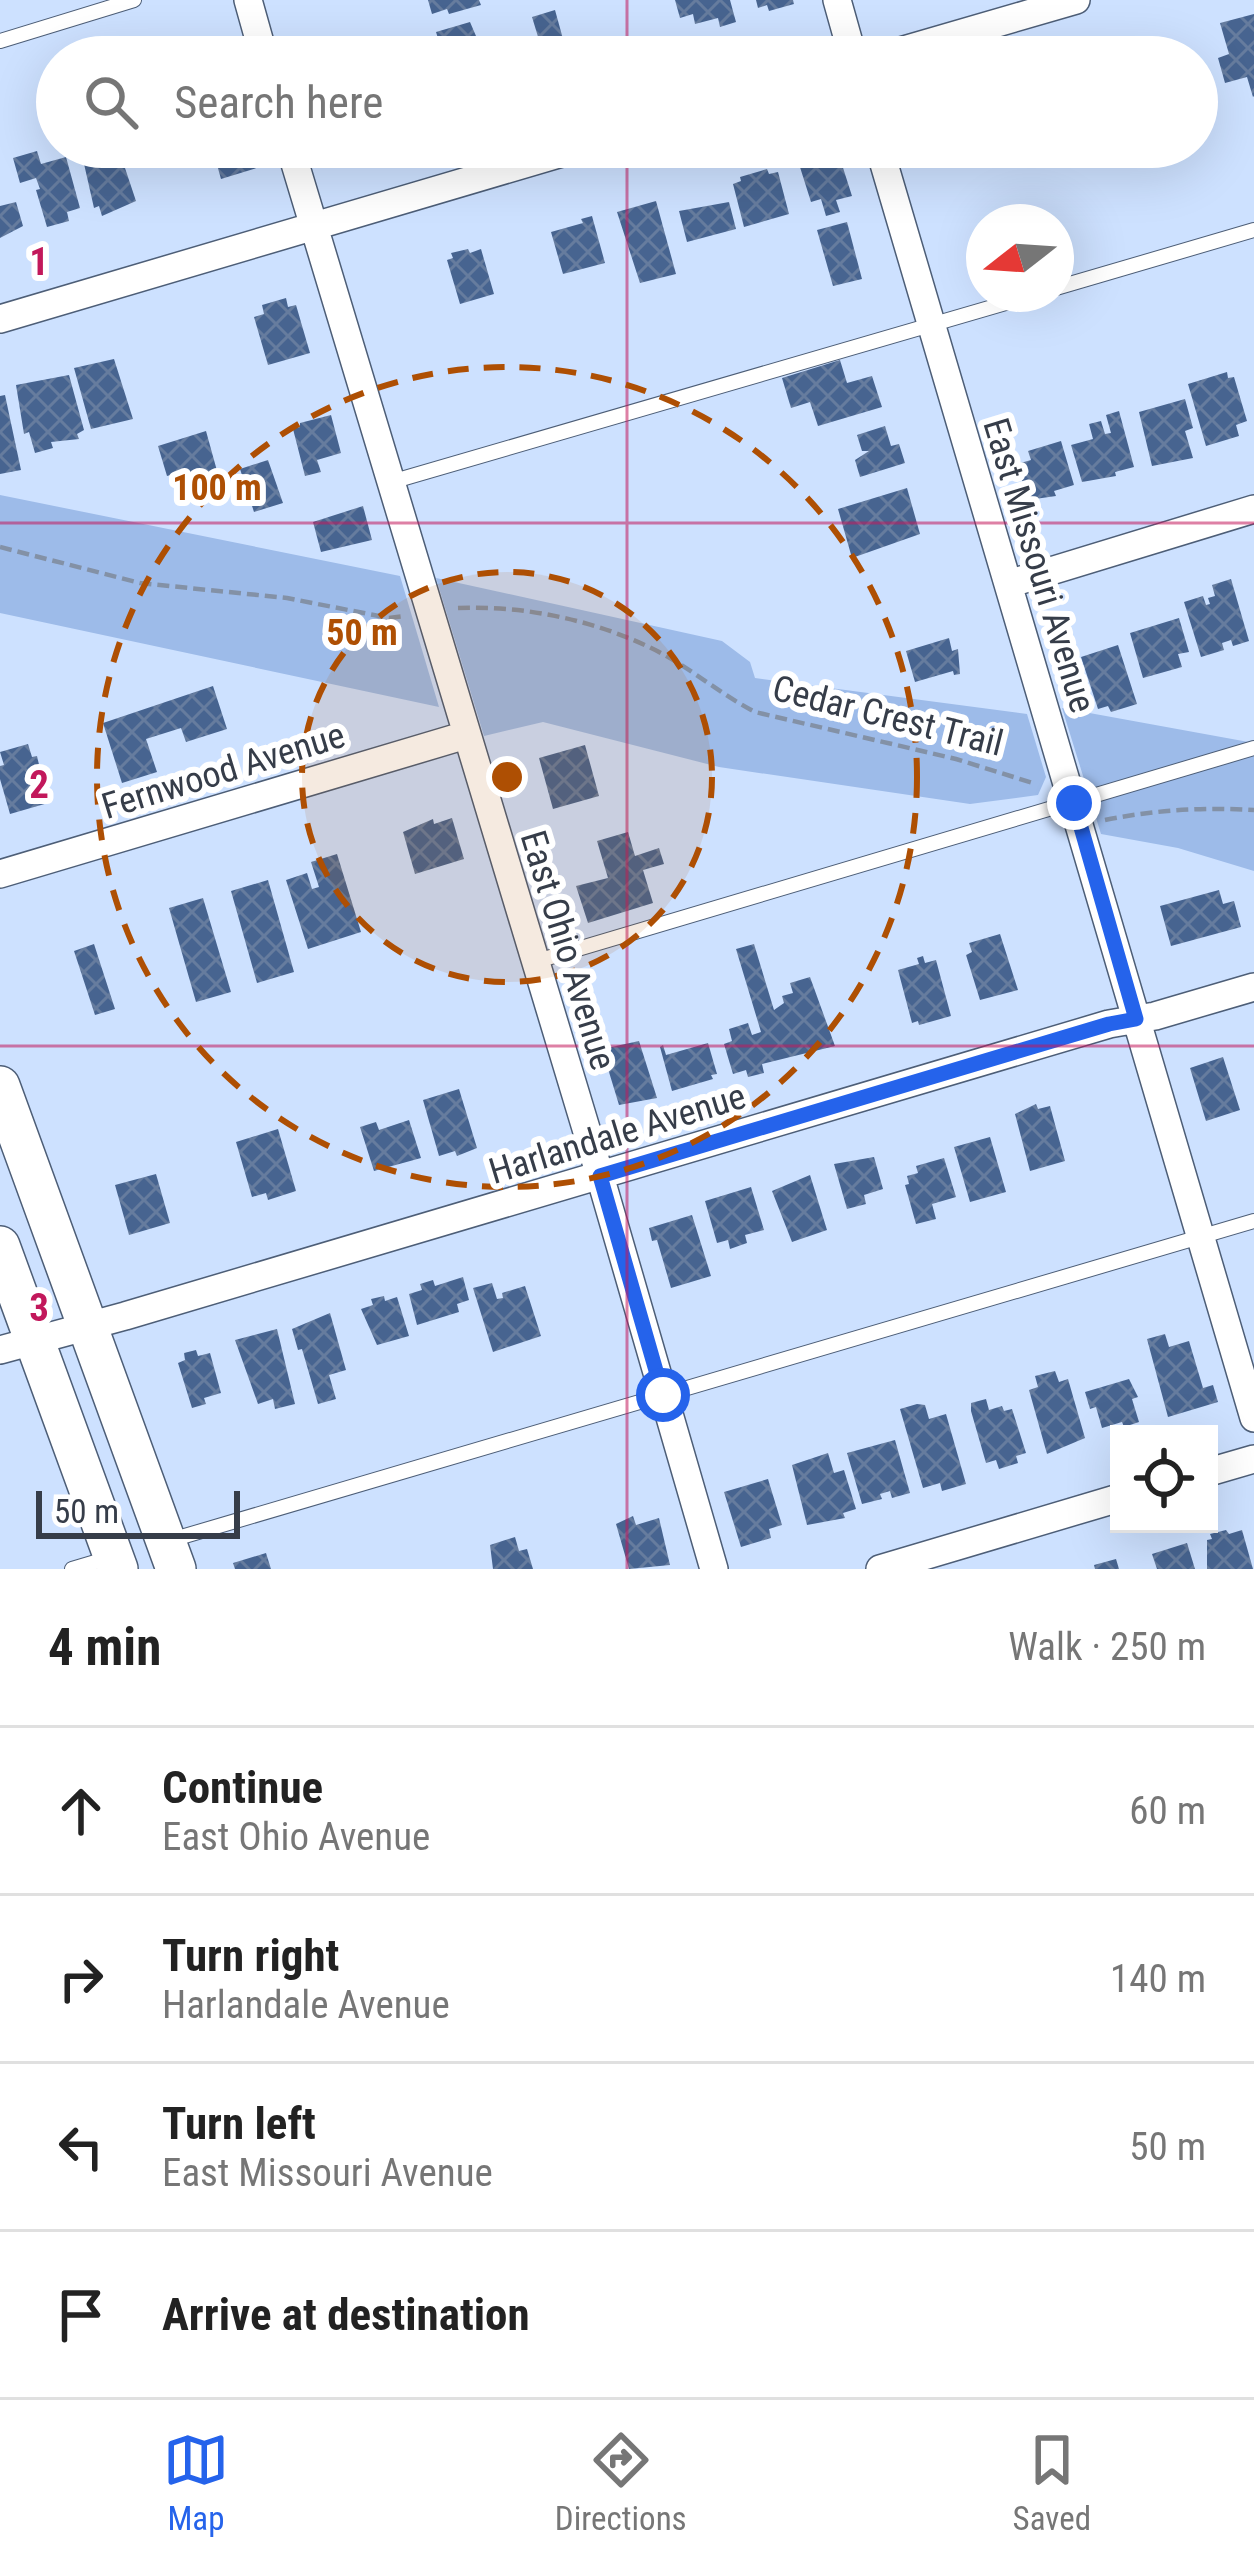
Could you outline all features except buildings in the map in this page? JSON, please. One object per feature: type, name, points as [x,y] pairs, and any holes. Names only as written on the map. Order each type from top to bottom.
[{"type":"main road","points":[[0,1086],[171,1555]]},
{"type":"main road","points":[[0,1246],[17,1345],[116,1563]]},
{"type":"street","points":[[248,0],[258,36]]},
{"type":"street","points":[[837,0],[847,36]]},
{"type":"street","points":[[952,36],[1076,0]]},
{"type":"street","name":"East Ohio Avenue","points":[[296,168],[714,1569]]},
{"type":"street","points":[[0,319],[513,168]]},
{"type":"street","name":"East Missouri Avenue","points":[[885,168],[1008,584],[1084,813],[1136,1019],[1254,1418]]},
{"type":"street","points":[[1008,584],[1254,509]]},
{"type":"street","name":"Fernwood Avenue","points":[[0,874],[466,735]]},
{"type":"street","name":"Harlandale Avenue","points":[[17,1345],[1109,1024],[1254,987]]},
{"type":"street","points":[[1218,1469],[1254,1459]]},
{"type":"street","points":[[880,1569],[1110,1501]]},
{"type":"lane","points":[[0,40],[134,0]]},
{"type":"lane","points":[[1074,283],[1254,230]]},
{"type":"lane","points":[[389,482],[976,312]]},
{"type":"lane","points":[[534,962],[1048,807],[1084,813],[1254,748]]},
{"type":"lane","points":[[171,1555],[663,1395],[1254,1221]]},
{"type":"lane","points":[[72,1569],[116,1563]]},
{"type":"path","points":[[0,547],[140,583],[287,598],[389,618],[415,615]]},
{"type":"path","name":"Cedar Crest Trail","points":[[453,608],[491,606],[586,624],[664,654],[755,712],[994,769],[1043,787]]},
{"type":"path","points":[[1084,813],[1254,810]]},
{"type":"shaded area","points":[[0,495],[400,576],[439,707],[0,613]]},
{"type":"shaded area","points":[[436,578],[722,641],[750,662],[755,678],[1027,714],[1046,777],[1038,795],[970,804],[719,767],[543,722],[484,736]]},
{"type":"shaded area","points":[[1062,708],[1254,743],[1254,871],[1178,848],[1101,834]]},
{"type":"route","points":[[663,1395],[600,1176],[1136,1019],[1074,803]]}]
